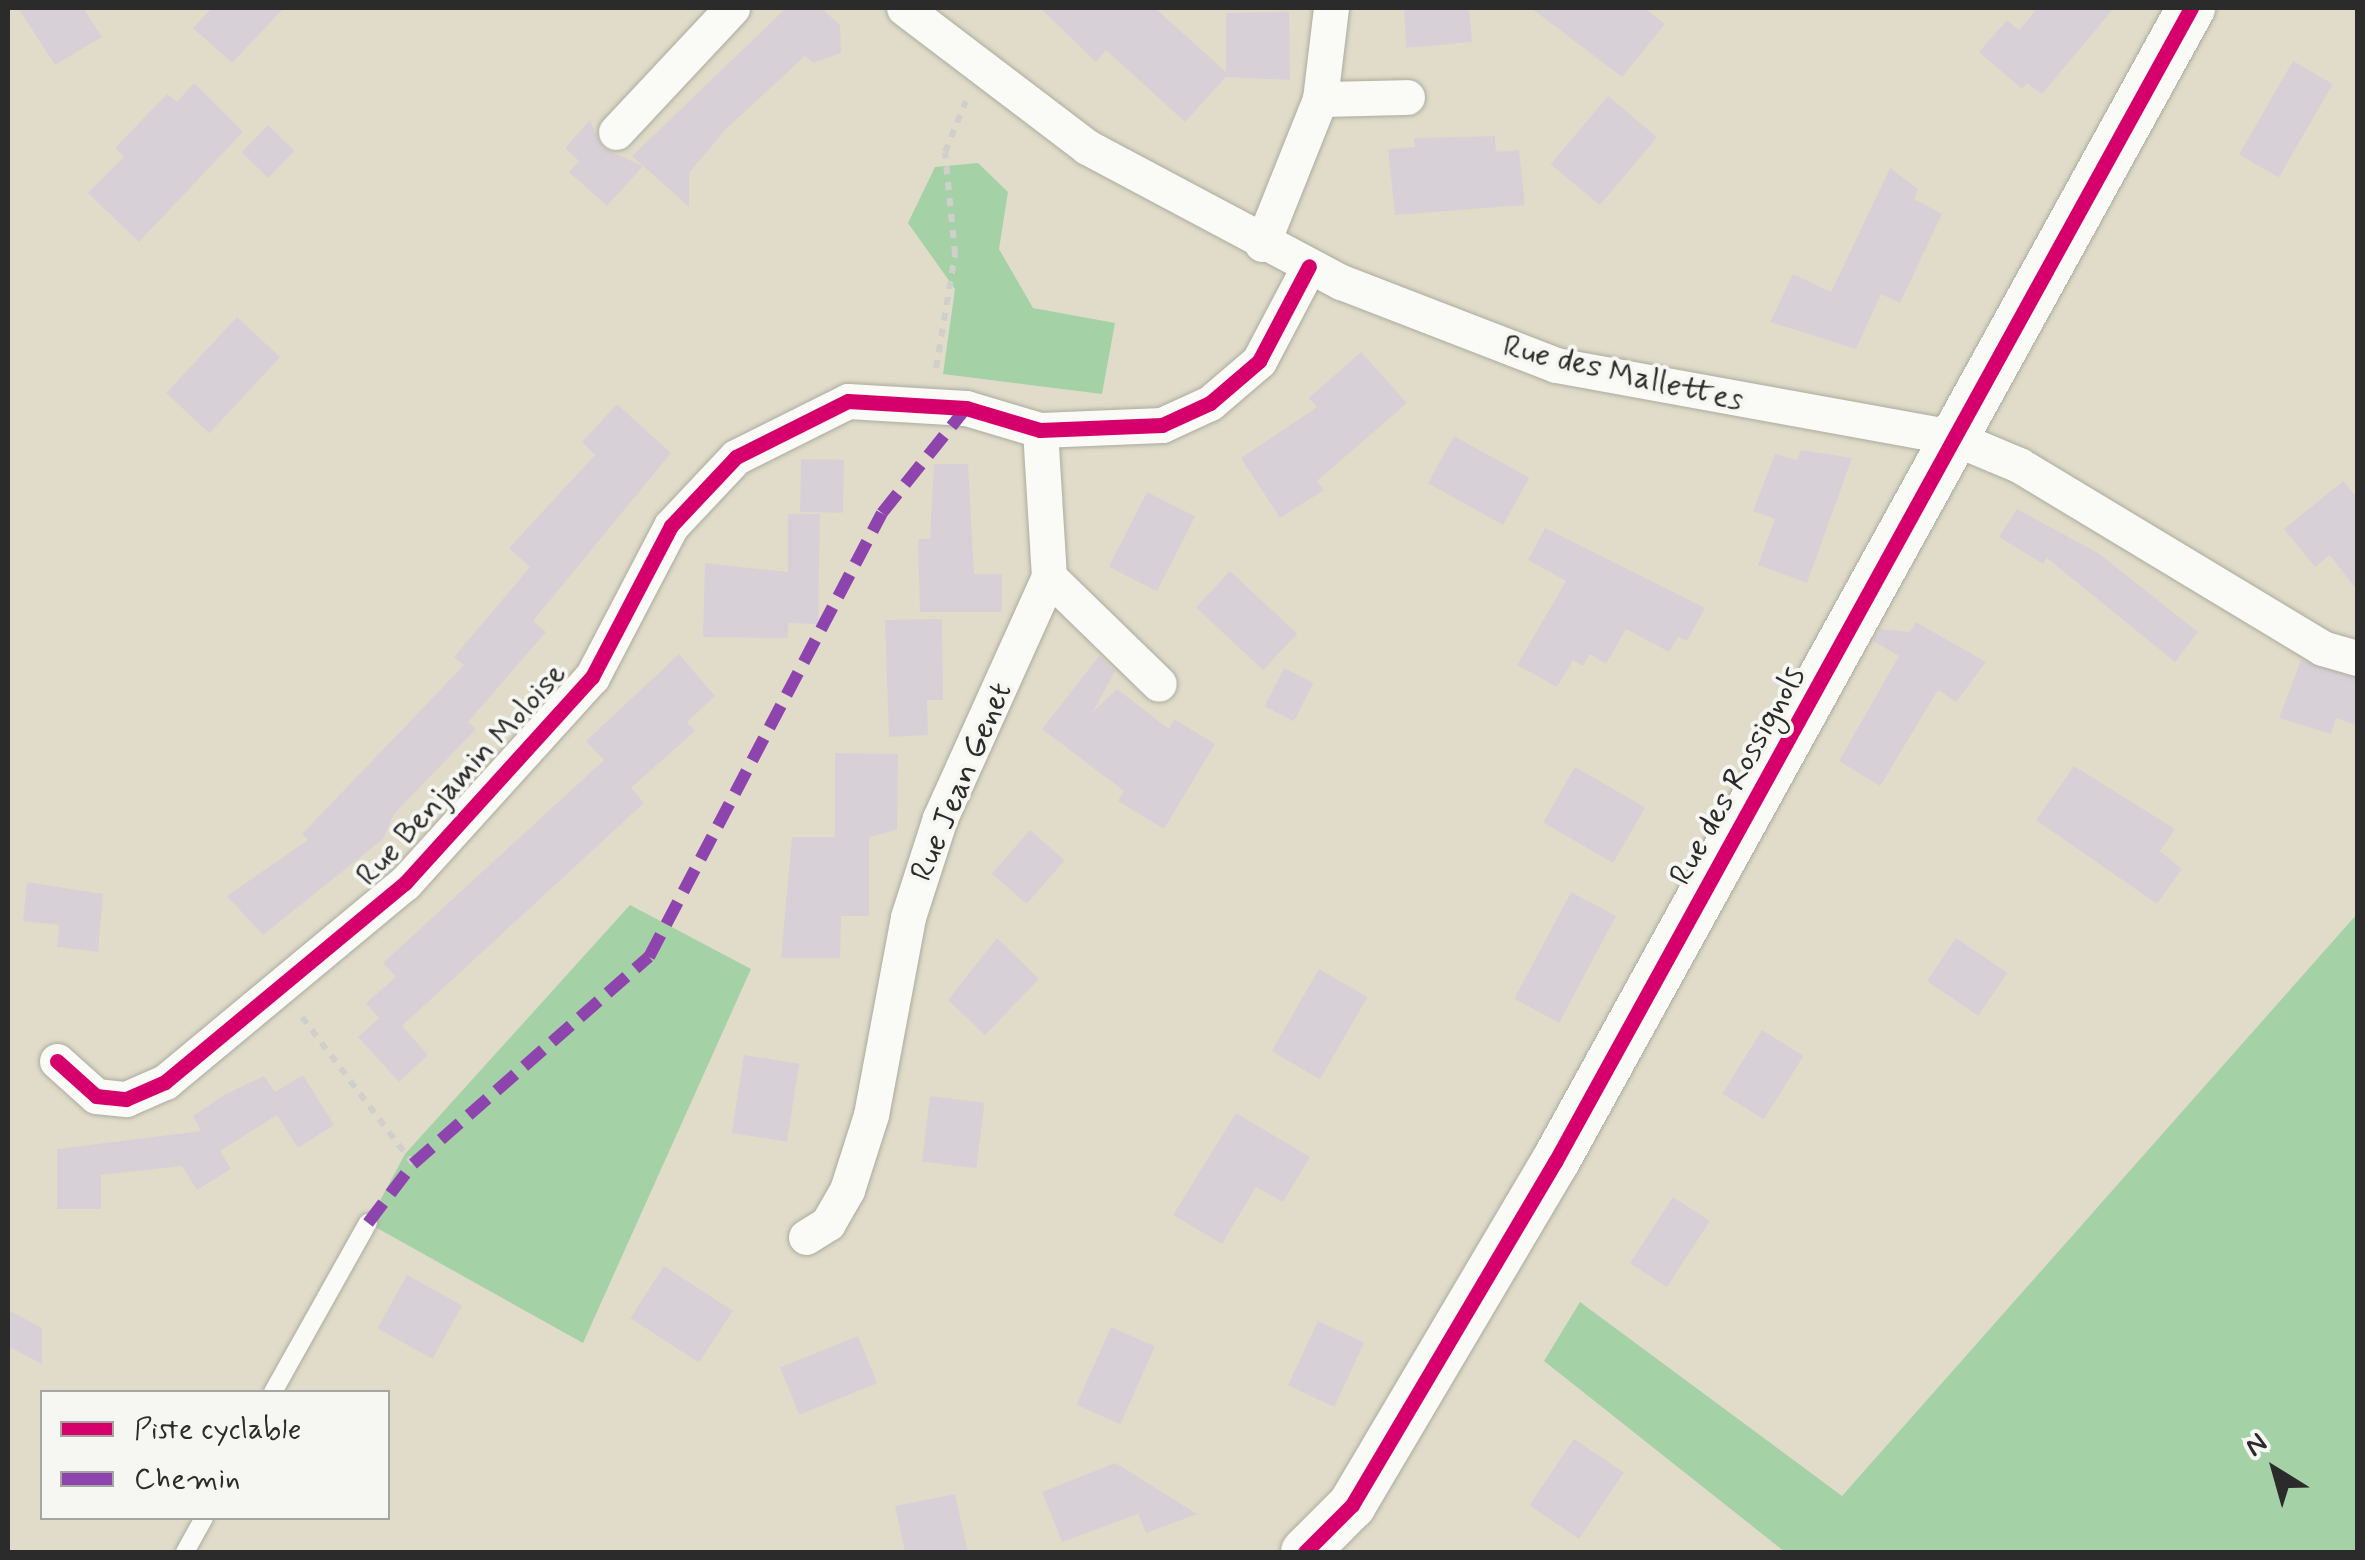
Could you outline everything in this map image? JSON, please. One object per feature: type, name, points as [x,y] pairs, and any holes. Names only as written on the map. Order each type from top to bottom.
[{"type":"street","points":[[616,132],[732,8]]},
{"type":"street","name":"Rue des Mallettes","points":[[904,8],[978,71],[1086,147],[1262,244],[1310,266],[1556,365],[1952,438],[2019,466],[2322,648],[2358,658]]},
{"type":"street","points":[[1262,244],[1320,100],[1332,8]]},
{"type":"street","name":"Rue des Rossignols","points":[[1304,1552],[1352,1505],[1555,1162],[2191,8]]},
{"type":"street","points":[[1320,100],[1408,97]]},
{"type":"street","name":"Rue Benjamin Moloise","points":[[57,1061],[96,1096],[126,1099],[165,1082],[405,883],[592,677],[671,526],[736,457],[848,401],[930,403],[1040,430],[1162,425],[1210,403],[1258,361],[1310,266]]},
{"type":"street","name":"Rue Jean Genet","points":[[806,1237],[828,1223],[847,1190],[913,900],[1049,577],[1040,430]]},
{"type":"street","points":[[1049,577],[1159,684]]},
{"type":"lane","points":[[275,1390],[368,1223]]},
{"type":"lane","points":[[184,1552],[203,1520]]},
{"type":"path","points":[[930,403],[955,254],[945,152],[978,71]]},
{"type":"path","points":[[281,989],[413,1164]]},
{"type":"green space","points":[[978,163],[1008,192],[999,249],[1033,308],[1115,323],[1102,394],[943,374],[955,289],[908,223],[935,167]]},
{"type":"green space","points":[[630,905],[751,969],[583,1343],[368,1223],[405,1154]]},
{"type":"green space","points":[[2357,914],[2357,1552],[1785,1552],[1544,1361],[1580,1302],[1842,1496]]},
{"type":"building","points":[[18,8],[83,8],[102,37],[55,65]]},
{"type":"building","points":[[212,8],[284,8],[232,63],[193,28]]},
{"type":"building","points":[[786,8],[821,8],[840,25],[841,53],[813,63],[805,56],[725,130],[689,173],[689,207],[632,156]]},
{"type":"building","points":[[1040,8],[1155,8],[1226,72],[1226,13],[1289,12],[1290,80],[1226,77],[1185,122],[1106,50],[1096,62]]},
{"type":"building","points":[[1404,8],[1469,8],[1472,42],[1406,48]]},
{"type":"building","points":[[1531,8],[1644,8],[1665,24],[1622,77]]},
{"type":"building","points":[[2038,8],[2114,8],[2042,94],[2027,83],[2022,89],[1979,52],[2007,20],[2019,30]]},
{"type":"building","points":[[2293,61],[2333,84],[2279,178],[2239,155]]},
{"type":"building","points":[[194,83],[243,132],[139,242],[88,193],[124,157],[115,148],[167,94],[177,102]]},
{"type":"building","points":[[1608,96],[1657,137],[1600,205],[1551,164]]},
{"type":"building","points":[[590,120],[602,148],[643,166],[607,206],[569,172],[579,161],[565,148]]},
{"type":"building","points":[[268,125],[295,151],[268,178],[242,152]]},
{"type":"building","points":[[1495,136],[1496,152],[1519,150],[1525,205],[1395,215],[1388,149],[1415,147],[1414,138]]},
{"type":"building","points":[[1890,168],[1918,189],[1914,199],[1942,214],[1900,303],[1881,294],[1856,349],[1770,322],[1793,274],[1831,292]]},
{"type":"building","points":[[237,317],[280,357],[209,433],[166,393]]},
{"type":"building","points":[[1361,352],[1407,403],[1317,481],[1324,490],[1280,518],[1241,458],[1317,407],[1309,398]]},
{"type":"building","points":[[617,404],[671,453],[533,621],[546,632],[468,722],[476,729],[394,814],[383,839],[263,935],[227,896],[308,840],[302,834],[464,665],[454,657],[530,567],[509,548],[595,455],[582,442]]},
{"type":"building","points":[[1454,436],[1529,478],[1503,525],[1428,483]]},
{"type":"building","points":[[1801,450],[1852,458],[1807,583],[1758,565],[1775,519],[1753,511],[1775,454],[1797,460]]},
{"type":"building","points":[[801,459],[844,460],[843,513],[800,512]]},
{"type":"building","points":[[934,464],[968,464],[974,574],[1002,574],[1002,612],[920,612],[918,539],[930,539]]},
{"type":"building","points":[[2343,481],[2358,499],[2358,592],[2330,555],[2315,567],[2284,529]]},
{"type":"building","points":[[1147,492],[1195,517],[1157,591],[1109,567]]},
{"type":"building","points":[[2017,509],[2098,553],[2198,632],[2175,662],[2047,558],[2043,564],[1999,537]]},
{"type":"building","points":[[788,514],[820,514],[818,624],[788,623],[788,638],[703,637],[705,563],[788,572]]},
{"type":"building","points":[[1545,528],[1705,608],[1687,641],[1678,637],[1669,652],[1626,629],[1606,664],[1590,654],[1583,666],[1573,660],[1557,687],[1517,665],[1566,581],[1528,560]]},
{"type":"building","points":[[1230,571],[1297,634],[1263,670],[1196,608]]},
{"type":"building","points":[[942,619],[943,700],[927,700],[928,735],[889,737],[885,620]]},
{"type":"building","points":[[1916,622],[1986,662],[1956,702],[1938,690],[1880,786],[1839,761],[1899,656],[1873,641],[1880,629],[1910,632]]},
{"type":"building","points":[[679,654],[715,696],[687,722],[695,731],[631,788],[644,803],[402,1026],[428,1055],[399,1082],[358,1037],[379,1018],[366,1003],[396,977],[383,963],[604,760],[586,741]]},
{"type":"building","points":[[1099,656],[1115,671],[1093,712],[1117,689],[1169,729],[1174,719],[1215,744],[1164,829],[1118,801],[1124,791],[1042,729]]},
{"type":"building","points":[[2301,660],[2358,679],[2358,726],[2336,718],[2331,734],[2279,718]]},
{"type":"building","points":[[1284,668],[1313,683],[1294,721],[1264,706]]},
{"type":"building","points":[[835,753],[898,754],[897,830],[869,837],[869,916],[841,916],[840,958],[781,958],[792,837],[835,837]]},
{"type":"building","points":[[2074,766],[2175,829],[2160,851],[2182,869],[2157,904],[2036,820]]},
{"type":"building","points":[[1575,767],[1645,808],[1613,863],[1543,822]]},
{"type":"building","points":[[1030,830],[1065,860],[1027,904],[992,874]]},
{"type":"building","points":[[27,882],[103,894],[98,952],[57,947],[59,925],[23,921]]},
{"type":"building","points":[[1571,892],[1616,916],[1559,1023],[1514,999]]},
{"type":"building","points":[[997,938],[1039,979],[985,1035],[948,1000]]},
{"type":"building","points":[[1956,938],[2007,973],[1978,1016],[1927,981]]},
{"type":"building","points":[[1319,969],[1367,997],[1320,1079],[1272,1051]]},
{"type":"building","points":[[1762,1030],[1804,1056],[1764,1120],[1722,1094]]},
{"type":"building","points":[[744,1055],[799,1064],[787,1142],[732,1133]]},
{"type":"building","points":[[303,1075],[334,1125],[298,1148],[277,1115],[220,1151],[231,1169],[197,1190],[182,1166],[101,1175],[101,1209],[57,1209],[57,1149],[201,1131],[193,1116],[226,1094],[264,1076],[275,1092]]},
{"type":"building","points":[[930,1096],[985,1103],[977,1168],[922,1162]]},
{"type":"building","points":[[1236,1113],[1310,1157],[1283,1202],[1256,1187],[1222,1244],[1173,1215]]},
{"type":"building","points":[[1673,1197],[1710,1221],[1667,1287],[1630,1263]]},
{"type":"building","points":[[664,1266],[733,1311],[699,1363],[630,1318]]},
{"type":"building","points":[[407,1275],[462,1306],[433,1359],[377,1328]]},
{"type":"building","points":[[8,1310],[42,1328],[42,1364],[8,1346]]},
{"type":"building","points":[[1318,1321],[1364,1343],[1334,1407],[1288,1385]]},
{"type":"building","points":[[1111,1327],[1155,1347],[1120,1424],[1076,1405]]},
{"type":"building","points":[[858,1336],[877,1383],[799,1415],[780,1367]]},
{"type":"building","points":[[1574,1439],[1624,1473],[1579,1539],[1529,1505]]},
{"type":"building","points":[[1115,1463],[1197,1514],[1146,1533],[1138,1514],[1062,1542],[1042,1492]]},
{"type":"building","points":[[955,1494],[968,1552],[905,1552],[895,1506]]},
{"type":"marked path","points":[[368,1223],[413,1164],[649,957],[882,513],[966,408]]},
{"type":"cycle path","points":[[1305,1552],[1352,1505],[1555,1162],[2191,8]]},
{"type":"cycle path","points":[[57,1061],[96,1096],[126,1099],[165,1082],[405,883],[592,677],[671,526],[736,457],[848,401],[966,408],[1040,430],[1162,425],[1210,403],[1259,361],[1309,266]]}]
